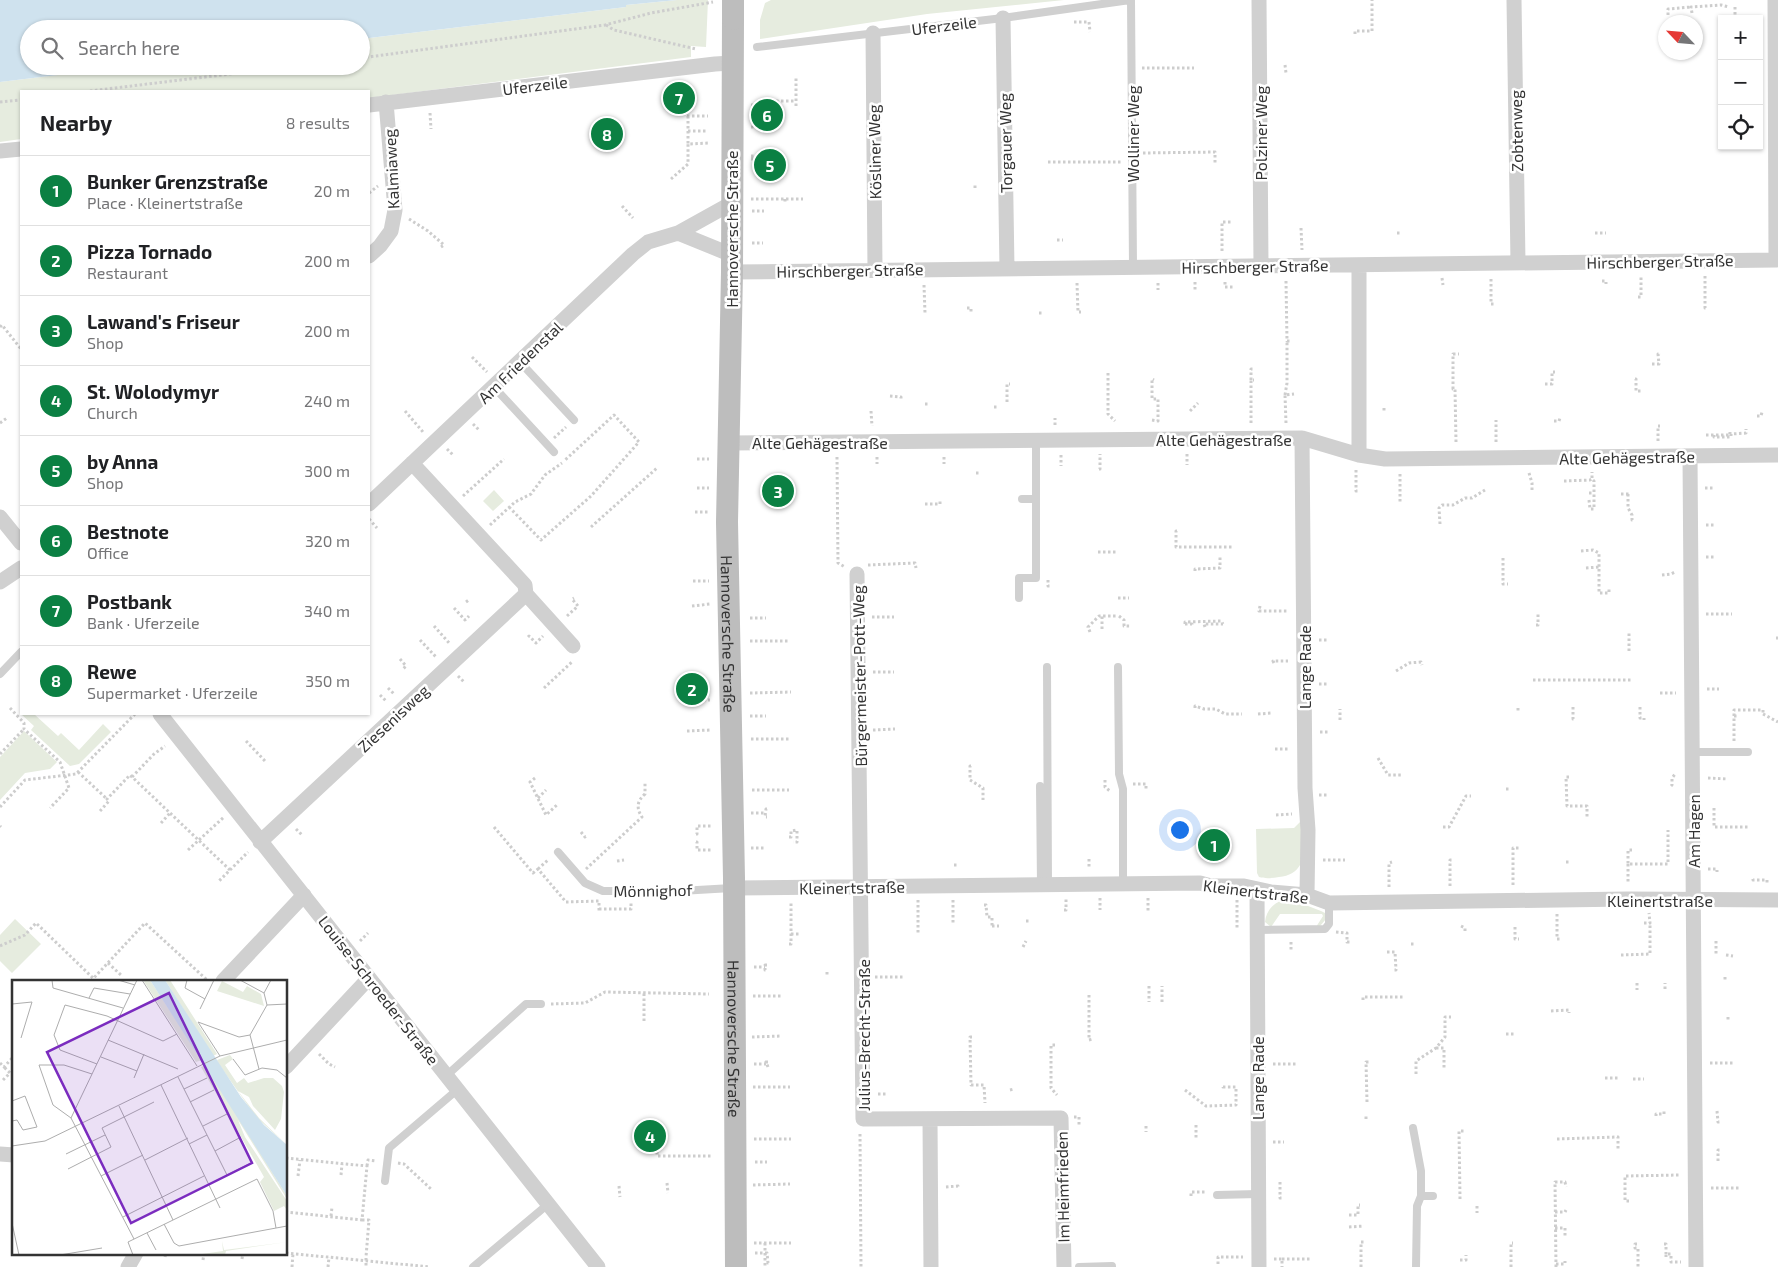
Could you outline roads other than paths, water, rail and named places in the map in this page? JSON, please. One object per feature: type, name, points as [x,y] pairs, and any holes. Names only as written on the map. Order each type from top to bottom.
[{"type":"main road","name":"Hannoversche Straße","points":[[733,10],[732,63],[740,207],[728,443],[728,588],[744,1260]]},
{"type":"street","name":"Polziner Weg","points":[[1259,0],[1261,266]]},
{"type":"street","name":"Zobtenweg","points":[[1514,0],[1518,263]]},
{"type":"street","points":[[1775,0],[1777,261]]},
{"type":"street","name":"Torgauer Weg","points":[[1003,18],[1007,269]]},
{"type":"street","name":"Kösliner Weg","points":[[873,33],[875,270]]},
{"type":"street","name":"Uferzeile","points":[[370,105],[732,63]]},
{"type":"street","name":"Kalmiaweg","points":[[370,255],[380,246],[391,231],[395,210],[386,102]]},
{"type":"street","points":[[0,151],[20,149]]},
{"type":"street","name":"Am Friedenstal","points":[[370,503],[633,254],[648,242],[678,233],[740,207]]},
{"type":"street","points":[[678,233],[737,257]]},
{"type":"street","name":"Hirschberger Straße","points":[[737,257],[875,270],[1518,263],[1534,265],[1777,261]]},
{"type":"street","points":[[1358,462],[1359,265]]},
{"type":"street","name":"Alte Gehägestraße","points":[[728,443],[1302,438],[1358,462],[1385,459],[1778,455]]},
{"type":"street","name":"Lange Rade","points":[[1302,438],[1305,788],[1308,830],[1307,895]]},
{"type":"street","name":"Am Hagen","points":[[1690,456],[1694,900],[1692,1264]]},
{"type":"street","points":[[412,463],[525,585],[526,594],[571,652]]},
{"type":"street","points":[[0,517],[20,542]]},
{"type":"street","points":[[0,582],[20,569]]},
{"type":"street","name":"Bürgermeister-Pott-Weg","points":[[857,574],[862,886]]},
{"type":"street","name":"Ziesenisweg","points":[[257,845],[526,594]]},
{"type":"street","name":"Louise-Schroeder-Straße","points":[[161,715],[257,845],[304,895],[598,1267]]},
{"type":"street","name":"Kleinertstraße","points":[[734,888],[1200,883],[1211,886],[1244,886],[1271,892],[1307,895],[1328,903],[1628,899],[1778,900]]},
{"type":"street","name":"Julius-Brecht-Straße","points":[[862,886],[863,1119],[930,1119]]},
{"type":"street","name":"Lange Rade","points":[[1257,889],[1258,930],[1256,967],[1260,1261]]},
{"type":"street","points":[[224,980],[304,895]]},
{"type":"street","points":[[288,1064],[369,978]]},
{"type":"street","name":"Im Heimfrieden","points":[[930,1119],[1061,1118],[1064,1267]]},
{"type":"street","points":[[930,1119],[931,1267]]},
{"type":"street","points":[[128,1267],[135,1254]]},
{"type":"lane","name":"Uferzeile","points":[[758,47],[1003,18],[1130,0]]},
{"type":"lane","name":"Wolliner Weg","points":[[1130,0],[1134,267]]},
{"type":"lane","points":[[520,362],[574,420]]},
{"type":"lane","points":[[494,387],[554,452]]},
{"type":"lane","points":[[1019,598],[1019,578],[1036,578],[1036,440]]},
{"type":"lane","points":[[1022,499],[1036,499]]},
{"type":"lane","points":[[0,674],[20,653]]},
{"type":"lane","points":[[1044,885],[1047,667]]},
{"type":"lane","points":[[1118,667],[1119,774],[1123,789],[1123,884]]},
{"type":"lane","points":[[1692,752],[1748,752]]},
{"type":"lane","points":[[1040,786],[1044,885]]},
{"type":"lane","name":"Mönnighof","points":[[558,852],[584,883],[603,891],[734,888]]},
{"type":"lane","points":[[1258,930],[1325,929],[1329,924],[1328,903]]},
{"type":"lane","points":[[446,1076],[526,1004],[541,1004]]},
{"type":"lane","points":[[385,1181],[389,1148],[457,1090]]},
{"type":"lane","points":[[1413,1128],[1421,1171],[1421,1196],[1417,1206],[1416,1267]]},
{"type":"lane","points":[[1217,1195],[1258,1194]]},
{"type":"lane","points":[[1421,1196],[1433,1196]]},
{"type":"lane","points":[[473,1267],[548,1204]]},
{"type":"lane","points":[[1079,1267],[1112,1266]]},
{"type":"water","points":[[0,0],[677,0],[370,38],[370,20],[20,20],[20,75],[58,75],[0,82]]},
{"type":"place","name":"Postbank","points":[[679,98]]},
{"type":"place","name":"Bestnote","points":[[767,115]]},
{"type":"place","name":"Rewe","points":[[607,134]]},
{"type":"place","name":"by Anna","points":[[770,165]]},
{"type":"place","name":"Lawand's Friseur","points":[[778,491]]},
{"type":"place","name":"Pizza Tornado","points":[[692,689]]},
{"type":"place","name":"Bunker Grenzstraße","points":[[1214,845]]},
{"type":"place","name":"St. Wolodymyr","points":[[650,1136]]}]
